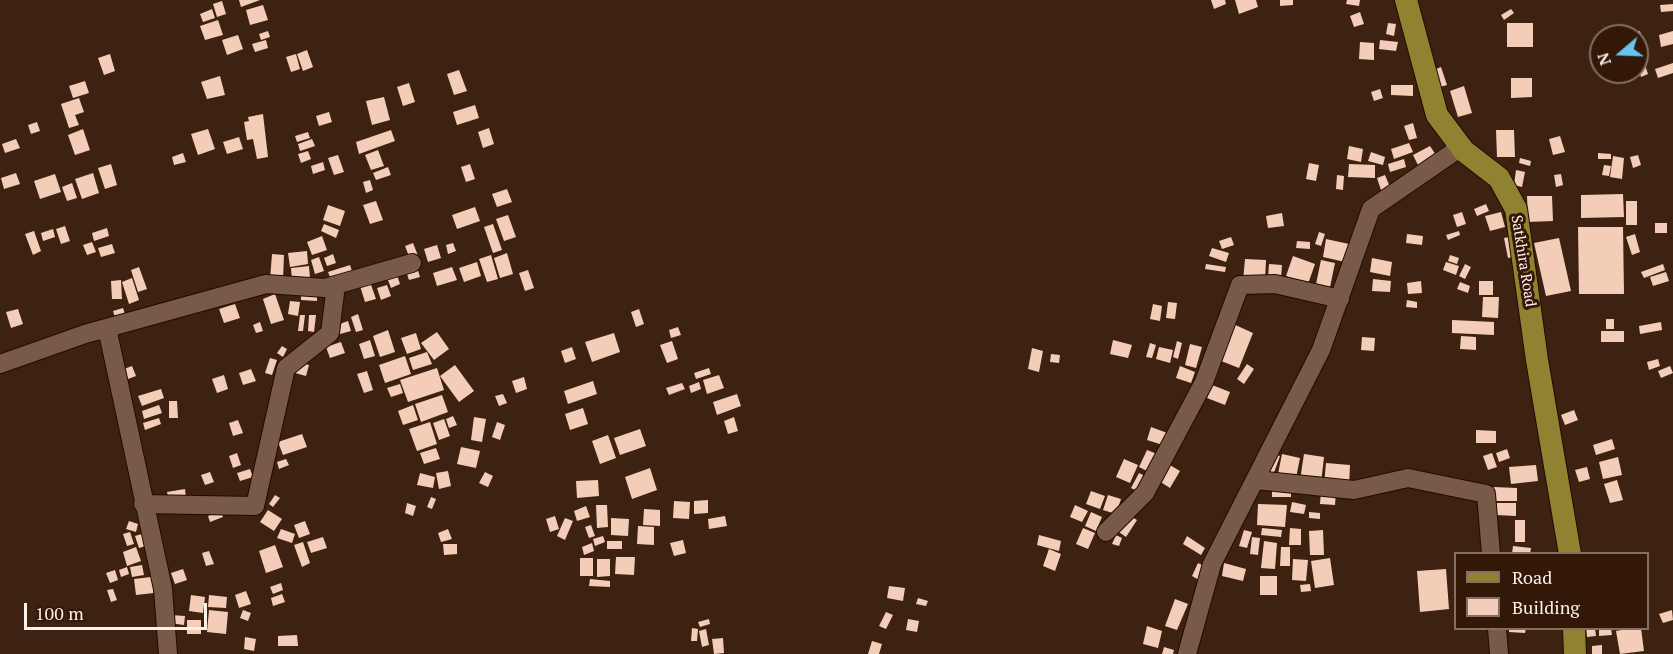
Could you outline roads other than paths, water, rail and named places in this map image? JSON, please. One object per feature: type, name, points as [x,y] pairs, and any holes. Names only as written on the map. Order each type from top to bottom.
[{"type":"main road","name":"Satkhira Road","points":[[1406,0],[1423,73],[1437,115],[1461,147],[1500,178],[1516,209],[1537,360],[1570,552]]},
{"type":"main road","points":[[1574,630],[1575,654]]},
{"type":"street","points":[[1187,654],[1212,564],[1321,350],[1371,209],[1461,147]]},
{"type":"street","points":[[0,364],[107,328],[266,284],[325,288],[412,263]]},
{"type":"street","points":[[1106,532],[1145,493],[1204,382],[1240,285],[1275,284],[1340,299]]},
{"type":"street","points":[[143,504],[255,506],[286,368],[330,333],[336,285]]},
{"type":"street","points":[[107,328],[163,589],[168,654]]},
{"type":"street","points":[[1256,480],[1354,490],[1408,478],[1486,494],[1491,552]]},
{"type":"street","points":[[1497,630],[1499,654]]}]
